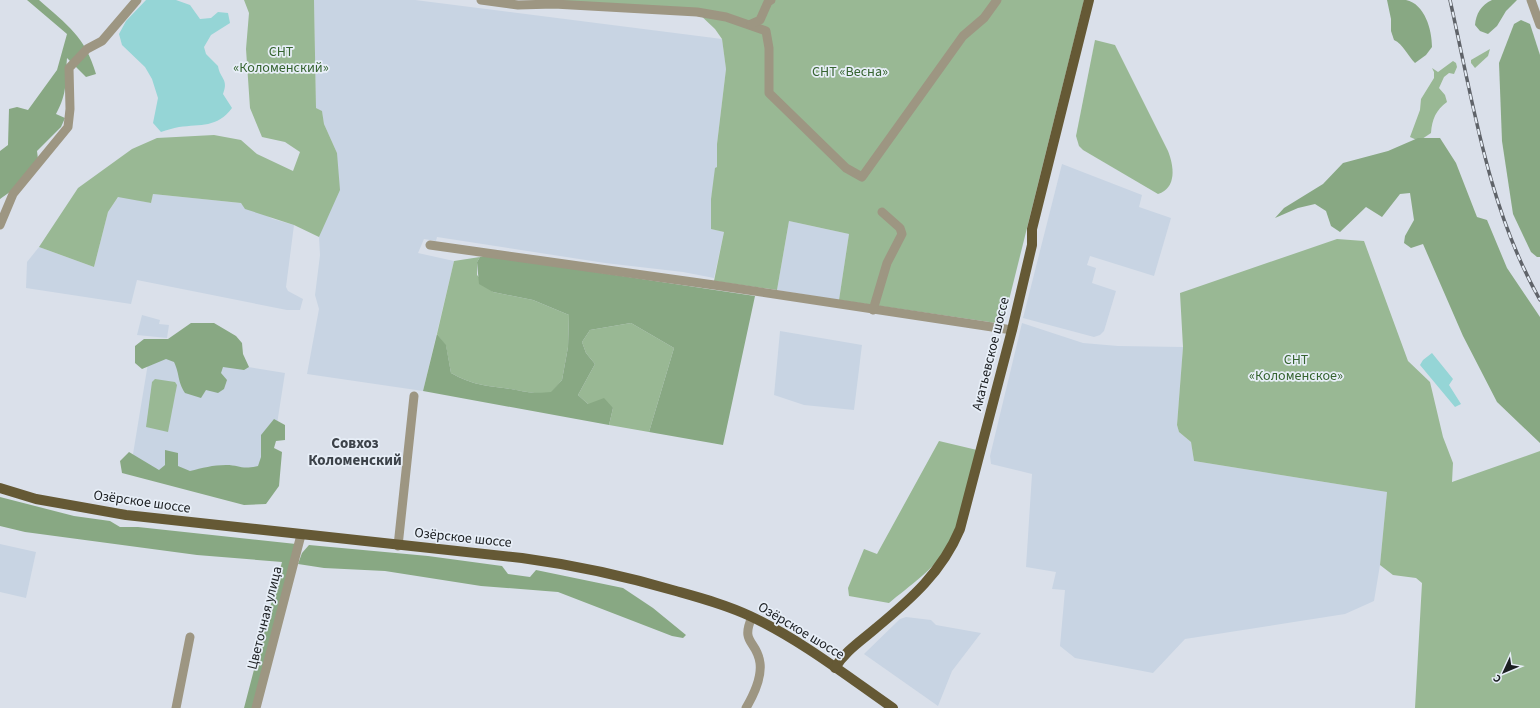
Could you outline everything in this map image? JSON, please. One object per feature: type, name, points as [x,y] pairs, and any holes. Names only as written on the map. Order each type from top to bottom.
[{"type":"main road","name":"Акатьевское шоссе","points":[[835,668],[845,653],[902,606],[928,582],[940,568],[955,541],[968,505],[1012,330],[1032,245],[1032,229],[1089,0]]},
{"type":"main road","name":"Озёрское шоссе","points":[[0,488],[36,499],[126,515],[572,565],[654,584],[734,609],[752,617],[786,635],[893,708]]},
{"type":"street","points":[[0,225],[13,194],[68,127],[70,109],[68,68],[87,50],[102,40],[137,0]]},
{"type":"street","points":[[481,0],[518,5],[554,4],[697,12],[726,17],[750,24],[766,31],[769,48],[769,93],[846,168],[862,177],[963,36],[984,18],[997,0]]},
{"type":"street","points":[[613,8],[620,0]]},
{"type":"street","points":[[750,24],[760,20],[768,2],[771,0]]},
{"type":"street","points":[[1531,0],[1540,25]]},
{"type":"street","points":[[873,310],[887,263],[902,234],[900,228],[882,212]]},
{"type":"street","points":[[430,245],[714,284],[873,310],[1012,330]]},
{"type":"street","points":[[398,546],[414,396]]},
{"type":"street","name":"Цветочная улица","points":[[256,708],[301,535]]},
{"type":"street","points":[[746,708],[759,679],[760,665],[758,654],[748,638],[746,630],[752,617]]},
{"type":"street","points":[[176,708],[190,638]]},
{"type":"shaded area","points":[[27,0],[39,0],[74,32],[81,40],[92,61],[96,74],[86,77],[67,58],[64,93],[56,114],[65,118],[61,127],[37,151],[38,159],[14,189],[0,199],[0,151],[8,145],[9,109],[17,107],[28,110],[57,70],[67,34]]},
{"type":"shaded area","points":[[146,0],[176,0],[190,5],[200,19],[211,18],[218,12],[228,13],[230,23],[211,35],[204,47],[206,54],[218,66],[225,82],[223,94],[232,108],[220,119],[208,124],[172,128],[161,132],[153,123],[158,98],[152,79],[145,67],[122,45],[119,34],[126,21]]},
{"type":"shaded area","points":[[314,0],[415,0],[722,39],[726,69],[717,144],[717,167],[711,199],[712,229],[724,232],[714,278],[683,272],[605,263],[437,237],[436,241],[424,239],[418,253],[454,261],[423,391],[307,374],[319,309],[315,295],[320,255],[319,237],[327,217],[337,153],[324,124],[322,112],[316,108]]},
{"type":"shaded area","points":[[1387,0],[1406,0],[1413,2],[1423,12],[1431,33],[1432,47],[1426,55],[1415,63],[1403,47],[1394,40],[1391,31],[1391,19]]},
{"type":"shaded area","points":[[1492,0],[1517,0],[1506,11],[1497,26],[1488,34],[1480,31],[1475,25],[1480,10],[1485,4]]},
{"type":"shaded area","points":[[1521,20],[1530,24],[1540,55],[1540,257],[1537,257],[1531,252],[1513,214],[1502,141],[1499,63],[1514,24]]},
{"type":"shaded area","points":[[1418,138],[1440,138],[1456,163],[1477,217],[1487,220],[1507,268],[1540,317],[1540,443],[1497,402],[1463,336],[1423,244],[1411,248],[1404,243],[1405,236],[1414,220],[1410,193],[1400,194],[1382,217],[1366,207],[1340,232],[1331,226],[1326,211],[1315,204],[1298,208],[1275,218],[1284,208],[1323,184],[1343,163],[1388,151]]},
{"type":"shaded area","points":[[1062,164],[1142,195],[1139,207],[1171,218],[1154,276],[1090,256],[1087,265],[1096,268],[1092,283],[1116,291],[1104,331],[1100,335],[1094,337],[1023,318]]},
{"type":"shaded area","points":[[153,194],[241,203],[273,219],[294,225],[286,287],[288,291],[303,299],[300,310],[287,310],[137,280],[131,304],[26,288],[27,262],[39,247],[94,267],[108,212],[119,196],[151,203]]},
{"type":"shaded area","points":[[789,221],[849,234],[839,300],[777,290]]},
{"type":"shaded area","points":[[488,256],[755,296],[723,445],[649,432],[674,348],[631,323],[590,330],[582,342],[586,353],[595,364],[578,395],[588,404],[604,398],[613,408],[609,425],[423,391],[437,334],[446,345],[451,373],[473,383],[540,393],[551,392],[562,380],[568,347],[569,315],[533,300],[493,292],[479,284],[477,262],[480,257]]},
{"type":"shaded area","points":[[142,315],[160,320],[159,324],[169,325],[167,338],[137,335]]},
{"type":"shaded area","points":[[191,323],[214,323],[236,336],[242,343],[243,354],[249,367],[244,370],[223,367],[221,373],[227,380],[224,389],[218,393],[206,390],[201,398],[185,393],[174,362],[166,359],[142,369],[135,363],[135,346],[144,339],[168,339]]},
{"type":"shaded area","points":[[1022,323],[1083,343],[1118,346],[1183,347],[1177,425],[1179,432],[1191,442],[1194,461],[1387,492],[1380,565],[1374,601],[1345,614],[1185,639],[1153,673],[1075,658],[1060,646],[1065,590],[1052,589],[1056,572],[1026,567],[1032,474],[991,464],[990,456]]},
{"type":"shaded area","points":[[780,331],[862,345],[854,410],[804,405],[774,395]]},
{"type":"shaded area","points":[[150,351],[285,373],[267,488],[131,466]]},
{"type":"shaded area","points":[[1432,353],[1453,379],[1449,385],[1461,404],[1455,407],[1420,365],[1423,360]]},
{"type":"shaded area","points":[[274,419],[285,425],[285,440],[276,441],[274,448],[282,452],[279,486],[266,504],[244,505],[122,473],[120,461],[129,452],[159,470],[165,465],[165,450],[178,453],[178,466],[190,471],[221,465],[248,468],[258,466],[261,457],[261,435]]},
{"type":"shaded area","points":[[0,497],[74,516],[110,521],[120,527],[138,527],[296,544],[255,708],[244,708],[282,562],[197,555],[25,532],[0,526]]},
{"type":"shaded area","points":[[0,544],[36,552],[26,598],[0,592]]},
{"type":"shaded area","points":[[309,545],[428,556],[502,566],[508,574],[530,577],[536,570],[623,588],[653,608],[686,635],[683,638],[672,636],[558,592],[481,586],[385,571],[324,568],[298,564],[302,553]]},
{"type":"shaded area","points":[[906,617],[931,620],[936,625],[981,633],[952,671],[938,706],[864,654],[900,619]]},
{"type":"green space","name":"СНТ «Коломенский»","points":[[244,0],[314,0],[316,108],[322,111],[324,124],[337,153],[340,190],[319,237],[294,225],[245,209],[241,203],[153,194],[151,203],[118,197],[108,212],[94,267],[39,247],[78,188],[132,149],[157,138],[214,135],[241,140],[257,154],[293,171],[300,152],[285,142],[262,137],[250,108],[246,49],[249,13]]},
{"type":"green space","name":"СНТ «Весна»","points":[[553,0],[1084,0],[1003,324],[839,300],[849,234],[789,221],[777,290],[714,281],[724,232],[711,229],[711,199],[715,168],[717,167],[717,144],[726,69],[722,39],[715,29],[697,12]]},
{"type":"green space","points":[[1095,40],[1115,45],[1168,151],[1172,163],[1171,182],[1164,191],[1158,194],[1083,150],[1079,146],[1076,136]]},
{"type":"green space","points":[[1490,49],[1488,56],[1475,68],[1471,63],[1471,60]]},
{"type":"green space","points":[[1453,61],[1456,63],[1457,67],[1454,74],[1449,73],[1444,77],[1439,88],[1445,95],[1447,102],[1435,115],[1431,133],[1419,141],[1410,137],[1420,110],[1421,99],[1434,78],[1432,68],[1438,72]]},
{"type":"green space","name":"СНТ «Коломенское»","points":[[1337,239],[1364,241],[1408,361],[1430,382],[1443,437],[1453,463],[1452,482],[1540,451],[1540,708],[1415,708],[1422,583],[1416,578],[1393,575],[1380,565],[1387,492],[1194,461],[1191,442],[1179,432],[1177,425],[1183,347],[1180,293]]},
{"type":"green space","points":[[480,257],[477,262],[477,275],[493,292],[533,300],[569,315],[568,347],[562,380],[551,393],[494,387],[466,380],[451,373],[446,346],[437,334],[454,261]]},
{"type":"green space","points":[[631,323],[674,348],[649,432],[609,425],[613,408],[588,404],[578,395],[595,364],[586,353],[582,342],[590,330]]},
{"type":"green space","points":[[155,379],[175,382],[177,385],[168,432],[146,427],[152,382]]},
{"type":"green space","points":[[939,441],[977,450],[963,511],[959,524],[948,546],[943,554],[929,569],[889,603],[849,596],[848,588],[864,549],[877,554]]},
{"type":"railway","points":[[1450,0],[1484,154],[1495,192],[1507,229],[1522,265],[1540,300]]},
{"type":"district","name":"Совхоз Коломенский","points":[[355,452]]}]
